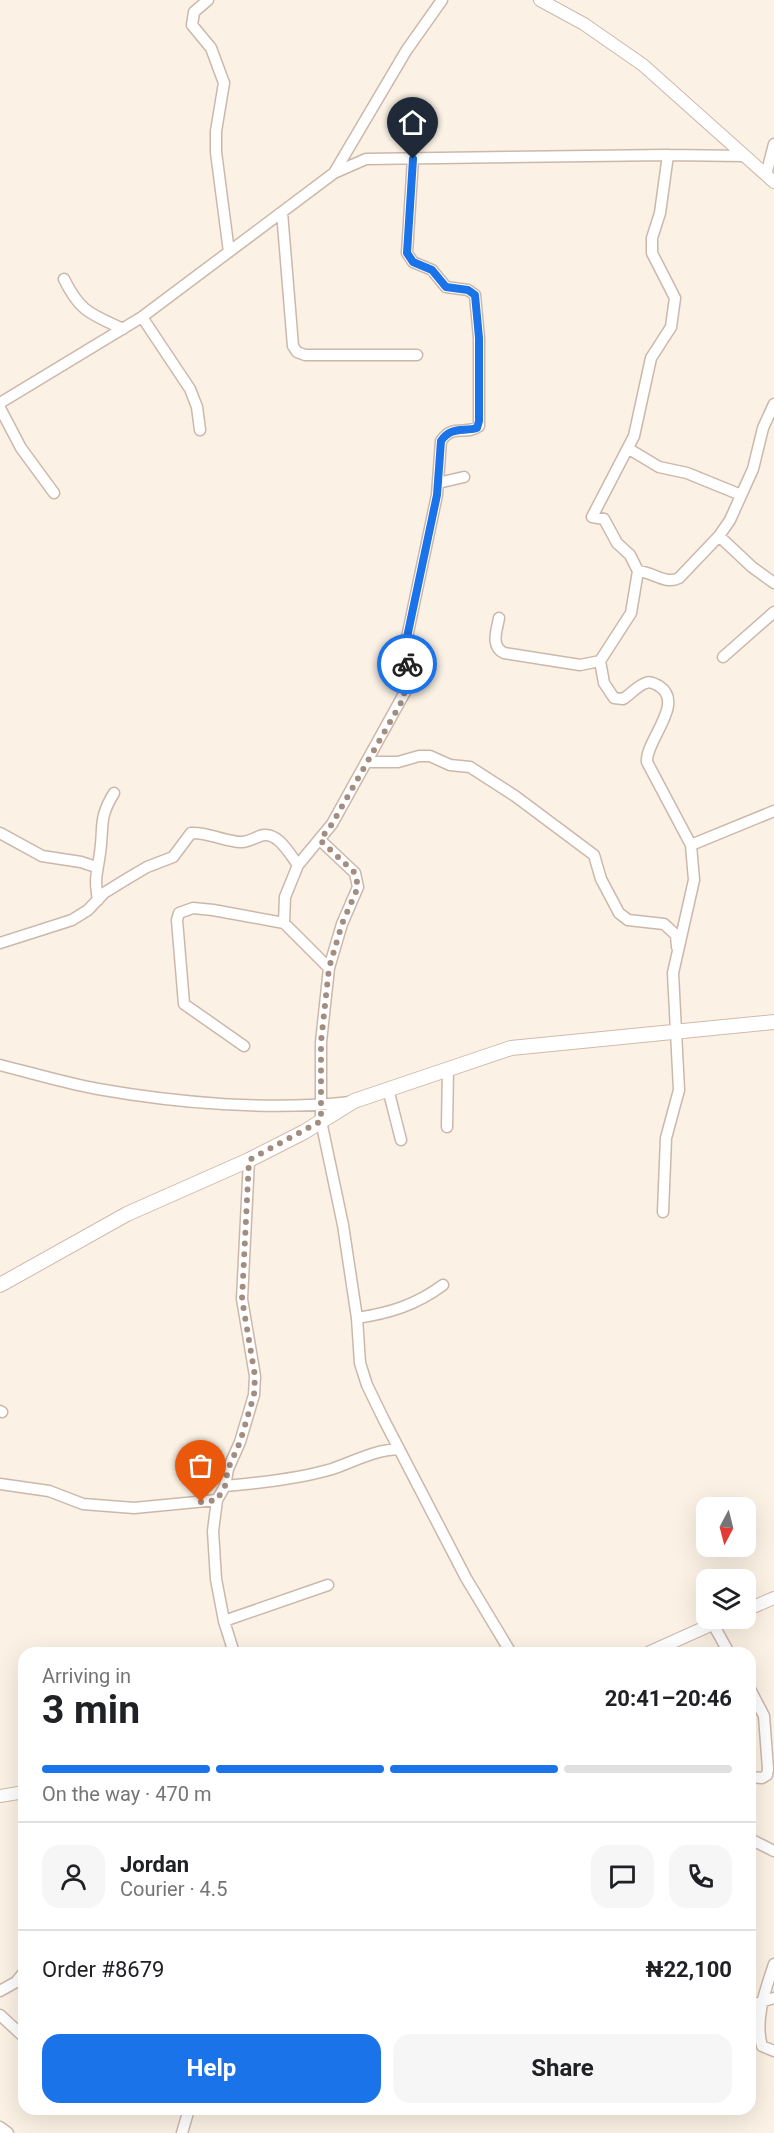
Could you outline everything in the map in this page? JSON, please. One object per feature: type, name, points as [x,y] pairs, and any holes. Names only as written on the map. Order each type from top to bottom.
[{"type":"main road","points":[[0,1285],[127,1214],[249,1160],[354,1101],[388,1089],[511,1048],[774,1022]]},
{"type":"street","points":[[208,0],[194,12],[192,25],[211,48],[224,83],[216,131],[216,152],[229,252]]},
{"type":"street","points":[[334,173],[406,51],[442,0]]},
{"type":"street","points":[[540,0],[584,24],[643,65],[770,178]]},
{"type":"street","points":[[770,178],[774,144]]},
{"type":"street","points":[[0,403],[142,317],[334,173],[366,159],[668,154],[745,156]]},
{"type":"street","points":[[663,1212],[666,1138],[679,1090],[673,973],[694,880],[692,845],[647,762],[646,755],[663,722],[668,696],[650,682],[644,683],[623,699],[614,698],[604,682],[600,661],[631,613],[638,571],[630,555],[616,543],[604,519],[592,518],[616,468],[629,449],[634,436],[651,358],[668,335],[674,310],[675,298],[651,247],[660,213],[668,154]]},
{"type":"street","points":[[284,922],[285,897],[298,865],[332,824],[405,692],[408,680],[406,642],[438,483],[439,448],[446,434],[456,429],[474,429],[479,426],[479,338],[476,300],[473,292],[446,287],[432,270],[409,259],[406,242],[413,159]]},
{"type":"street","points":[[282,212],[293,346],[297,352],[305,355],[417,355]]},
{"type":"street","points":[[64,279],[72,296],[83,310],[123,329]]},
{"type":"street","points":[[142,317],[190,388],[197,407],[200,430]]},
{"type":"street","points":[[638,571],[648,572],[666,581],[673,581],[679,578],[719,536],[730,520],[753,469],[763,428],[774,404]]},
{"type":"street","points":[[0,408],[21,448],[54,493]]},
{"type":"street","points":[[629,449],[659,466],[687,473],[741,495]]},
{"type":"street","points":[[438,483],[464,477]]},
{"type":"street","points":[[719,536],[774,583]]},
{"type":"street","points":[[723,657],[774,612]]},
{"type":"street","points":[[499,618],[495,645],[497,650],[504,653],[580,665],[600,661]]},
{"type":"street","points":[[366,762],[398,762],[419,756],[430,756],[450,765],[470,767],[515,796],[594,855],[601,879],[619,913],[628,920],[664,924],[675,935],[678,953]]},
{"type":"street","points":[[98,900],[95,881],[102,818],[114,793]]},
{"type":"street","points":[[692,845],[774,812]]},
{"type":"street","points":[[0,943],[53,928],[72,920],[88,910],[104,893],[147,867],[173,857],[192,833],[201,832],[242,842],[262,835],[270,836],[279,840],[298,865]]},
{"type":"street","points":[[0,833],[42,855],[96,867]]},
{"type":"street","points":[[320,840],[355,873],[358,880],[358,887],[342,924],[329,968],[321,1042],[321,1121],[343,1226],[357,1318],[360,1364],[367,1385],[466,1578],[507,1647]]},
{"type":"street","points":[[244,1046],[184,1004],[177,920],[179,913],[193,908],[233,912],[284,922],[329,968]]},
{"type":"street","points":[[0,1065],[97,1089],[202,1102],[321,1105],[354,1101]]},
{"type":"street","points":[[447,1127],[448,1069]]},
{"type":"street","points":[[388,1089],[401,1140]]},
{"type":"street","points":[[232,1647],[224,1621],[216,1579],[213,1531],[217,1500],[225,1486],[228,1469],[240,1442],[254,1395],[255,1376],[242,1299],[249,1160]]},
{"type":"street","points":[[357,1318],[380,1314],[422,1301],[443,1285]]},
{"type":"street","points":[[225,1486],[286,1479],[333,1468],[384,1449],[399,1449]]},
{"type":"street","points":[[0,1484],[49,1491],[83,1504],[134,1508],[217,1500]]},
{"type":"street","points":[[224,1621],[328,1585]]},
{"type":"street","points":[[756,1606],[774,1598]]},
{"type":"street","points":[[661,1647],[702,1629]]},
{"type":"street","points":[[716,1629],[726,1647]]},
{"type":"street","points":[[756,1698],[769,1718],[767,1775],[762,1778],[756,1778]]},
{"type":"street","points":[[0,1796],[18,1793]]},
{"type":"street","points":[[756,1842],[774,1851]]},
{"type":"street","points":[[774,1964],[762,2004],[760,2038],[762,2046],[774,2051]]},
{"type":"street","points":[[0,1991],[18,1980]]},
{"type":"street","points":[[756,2004],[774,1998]]},
{"type":"street","points":[[0,2015],[18,2030]]},
{"type":"street","points":[[182,2133],[187,2115]]},
{"type":"street","points":[[0,2127],[8,2133]]},
{"type":"way so far","points":[[201,1502],[217,1500],[225,1486],[228,1469],[240,1442],[254,1395],[255,1376],[242,1299],[249,1160],[321,1121],[321,1042],[329,968],[342,924],[358,887],[358,880],[355,873],[320,840],[332,824],[402,701],[408,680],[407,664]]},
{"type":"route","points":[[407,664],[406,642],[437,495],[441,441],[446,434],[456,429],[474,429],[479,426],[477,378],[479,338],[475,295],[468,290],[446,287],[440,283],[432,270],[413,262],[407,253],[413,159]]}]
